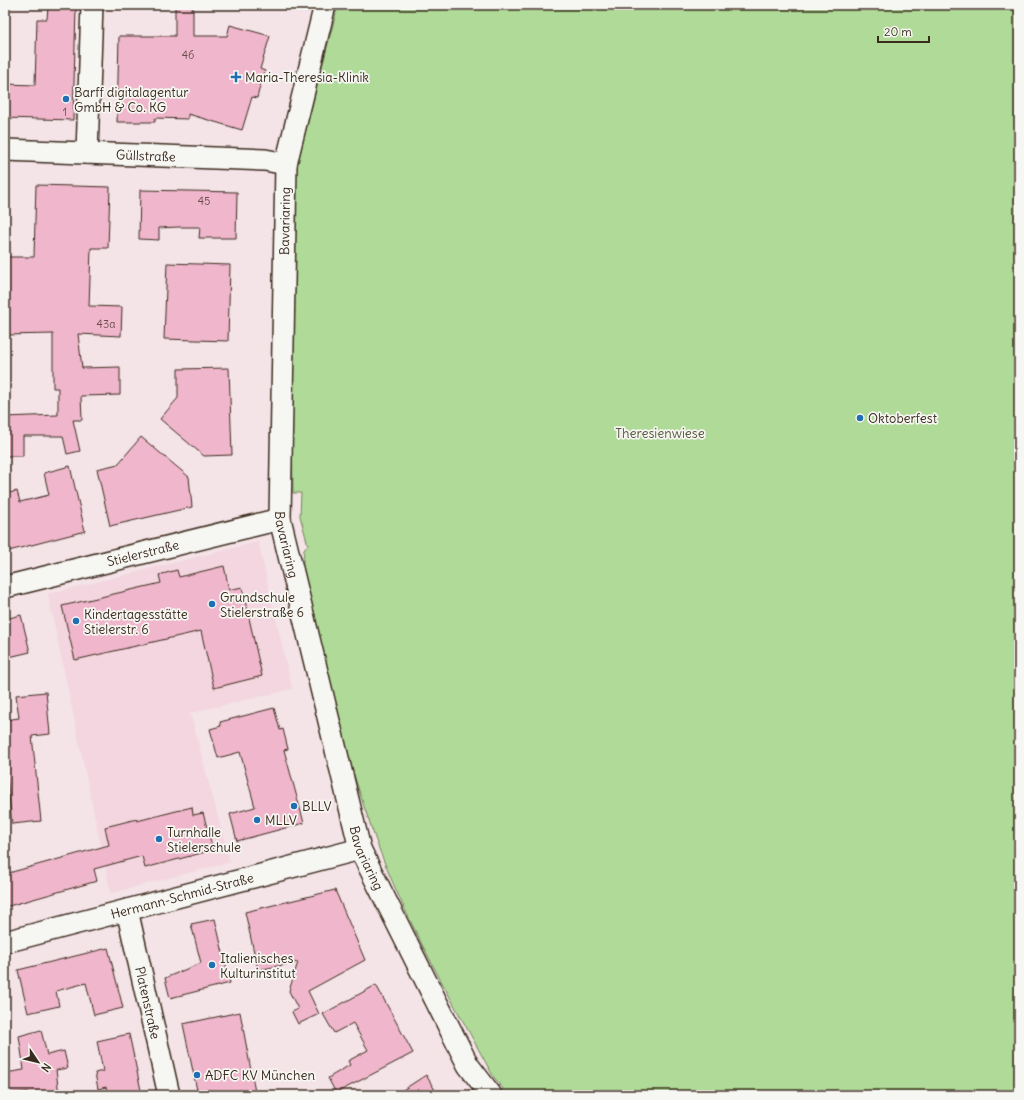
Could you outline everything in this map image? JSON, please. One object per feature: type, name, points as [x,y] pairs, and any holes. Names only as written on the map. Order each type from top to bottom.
[{"type":"street","points":[[87,153],[92,5]]},
{"type":"street","name":"Bavariaring","points":[[325,5],[286,164],[280,519],[360,849],[468,1066],[491,1095]]},
{"type":"street","name":"Güllstraße","points":[[5,150],[265,160],[286,164]]},
{"type":"street","name":"Stielerstraße","points":[[5,587],[280,519]]},
{"type":"street","name":"Hermann-Schmid-Straße","points":[[5,942],[360,849]]},
{"type":"street","name":"Platenstraße","points":[[127,910],[169,1095]]},
{"type":"shaded area","points":[[258,542],[292,689],[190,713],[230,862],[111,893],[48,594]]},
{"type":"green space","name":"Theresienwiese","points":[[338,5],[1019,5],[1019,1095],[508,1095],[493,1076],[414,929],[375,838],[353,772],[344,739],[302,570],[304,550],[308,545],[300,516],[301,493],[293,493],[290,277],[293,194],[298,160]]},
{"type":"building","points":[[175,5],[193,5],[193,36],[227,36],[230,25],[270,36],[260,69],[265,71],[257,98],[252,97],[242,130],[188,114],[188,119],[155,118],[155,122],[117,122],[119,36],[175,36]]},
{"type":"building","points":[[48,7],[76,8],[73,120],[5,118],[5,84],[35,85],[37,19],[47,19]]},
{"type":"building","points":[[36,185],[110,187],[108,248],[91,248],[89,306],[122,307],[121,336],[78,334],[82,368],[120,367],[120,395],[81,396],[82,420],[73,420],[80,451],[67,454],[63,436],[23,436],[23,456],[5,456],[5,417],[58,415],[58,388],[53,388],[53,334],[5,335],[5,257],[34,257]]},
{"type":"building","points":[[140,190],[237,192],[236,238],[199,238],[200,227],[178,227],[159,228],[159,240],[139,239]]},
{"type":"building","points":[[167,263],[230,265],[228,341],[164,339]]},
{"type":"building","points":[[229,368],[232,455],[204,456],[160,419],[178,398],[178,369]]},
{"type":"building","points":[[141,437],[189,477],[192,507],[110,526],[97,469],[118,464]]},
{"type":"building","points":[[70,466],[85,531],[5,552],[5,494],[17,491],[20,502],[49,495],[44,473]]},
{"type":"building","points":[[224,566],[229,590],[242,587],[262,676],[214,688],[201,631],[75,660],[62,606],[161,583],[159,575],[177,570],[179,577]]},
{"type":"building","points":[[21,615],[30,652],[5,658],[5,619]]},
{"type":"building","points":[[46,692],[50,734],[32,736],[41,821],[12,824],[5,758],[5,749],[7,748],[5,720],[19,718],[16,695]]},
{"type":"building","points":[[274,708],[280,730],[283,729],[288,749],[284,750],[304,823],[237,841],[230,814],[255,807],[240,752],[218,758],[210,729],[221,726],[220,722]]},
{"type":"building","points":[[192,807],[193,815],[203,813],[213,850],[145,868],[142,856],[94,869],[97,881],[5,907],[5,874],[109,845],[105,827],[137,819],[137,821]]},
{"type":"building","points":[[335,890],[365,960],[308,991],[319,1014],[298,1024],[292,1012],[298,1009],[289,991],[298,962],[258,970],[245,912]]},
{"type":"building","points":[[215,919],[230,983],[170,998],[165,978],[201,963],[191,924]]},
{"type":"building","points":[[108,948],[123,1008],[94,1015],[86,983],[56,991],[59,1006],[28,1013],[18,970]]},
{"type":"building","points":[[376,985],[413,1053],[336,1093],[328,1078],[350,1065],[348,1061],[368,1050],[353,1023],[334,1033],[323,1014]]},
{"type":"building","points":[[240,1012],[255,1092],[242,1095],[198,1095],[183,1024]]},
{"type":"building","points":[[41,1030],[47,1055],[64,1051],[68,1068],[56,1070],[59,1095],[28,1095],[28,1092],[5,1094],[5,1073],[24,1070],[19,1036]]},
{"type":"building","points":[[129,1034],[142,1095],[108,1095],[106,1087],[98,1089],[95,1073],[103,1071],[97,1041]]},
{"type":"building","points":[[426,1075],[438,1095],[395,1095]]},
{"type":"place","name":"Maria-Theresia-Klinik","points":[[236,77]]},
{"type":"place","name":"Barff digitalagentur GmbH & Co. KG","points":[[66,99]]},
{"type":"place","name":"Oktoberfest","points":[[860,418]]},
{"type":"place","name":"Grundschule Stielerstraße 6","points":[[212,604]]},
{"type":"place","name":"Kindertagesstätte Stielerstr. 6","points":[[76,621]]},
{"type":"place","name":"BLLV","points":[[294,806]]},
{"type":"place","name":"MLLV","points":[[257,820]]},
{"type":"place","name":"Turnhalle Stielerschule","points":[[159,839]]},
{"type":"place","name":"Italienisches Kulturinstitut","points":[[212,965]]},
{"type":"place","name":"ADFC KV München","points":[[197,1075]]}]
